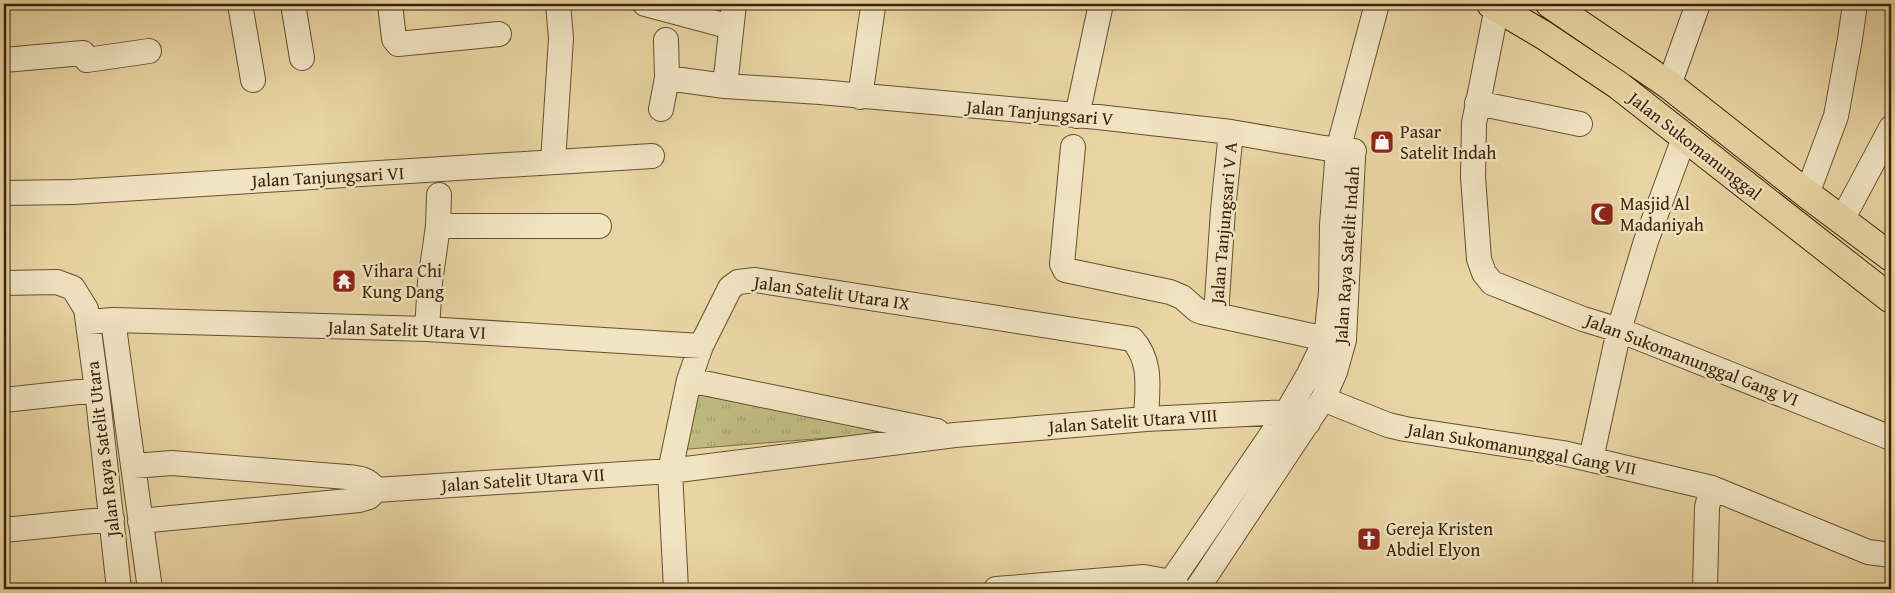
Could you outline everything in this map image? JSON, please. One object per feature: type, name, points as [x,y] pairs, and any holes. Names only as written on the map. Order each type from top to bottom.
[{"type":"main road","name":"Jalan Sukomanunggal","points":[[1550,4],[1669,86],[1806,194],[1891,256]]},
{"type":"main road","name":"Jalan Sukomanunggal","points":[[1494,5],[1545,36],[1618,85],[1891,299]]},
{"type":"street","points":[[240,4],[253,80]]},
{"type":"street","points":[[293,4],[302,58]]},
{"type":"street","points":[[390,4],[394,39],[398,44],[499,34]]},
{"type":"street","points":[[553,162],[561,38],[558,4]]},
{"type":"street","points":[[645,4],[731,27]]},
{"type":"street","points":[[725,86],[734,4]]},
{"type":"street","points":[[1077,116],[1101,4]]},
{"type":"street","name":"Jalan Raya Satelit Indah","points":[[1197,589],[1298,418],[1309,374],[1326,339],[1331,292],[1332,225],[1377,4]]},
{"type":"street","name":"Jalan Raya Satelit Indah","points":[[1172,587],[1298,418],[1323,399],[1335,372],[1344,340],[1346,150],[1394,4]]},
{"type":"street","points":[[1669,86],[1698,4]]},
{"type":"street","points":[[1806,194],[1836,116],[1855,4]]},
{"type":"street","points":[[1494,5],[1477,103],[1580,124]]},
{"type":"street","points":[[860,97],[873,7]]},
{"type":"street","points":[[661,109],[667,78],[666,40]]},
{"type":"street","points":[[4,60],[82,53],[87,60],[149,51]]},
{"type":"street","name":"Jalan Tanjungsari V","points":[[667,78],[725,86],[1077,116],[1231,132],[1346,150]]},
{"type":"street","name":"Jalan Sukomanunggal Gang VI","points":[[1477,103],[1474,124],[1473,177],[1477,237],[1479,259],[1484,273],[1492,283],[1584,319],[1619,330],[1891,438]]},
{"type":"street","points":[[1842,220],[1891,128]]},
{"type":"street","name":"Jalan Tanjungsari V A","points":[[1216,315],[1222,210],[1231,132]]},
{"type":"street","points":[[1591,459],[1619,330],[1646,241],[1684,138]]},
{"type":"street","name":"Jalan Tanjungsari V A","points":[[1073,147],[1063,269],[1170,292],[1182,297],[1196,310],[1326,339]]},
{"type":"street","name":"Jalan Tanjungsari VI","points":[[4,193],[73,192],[652,156]]},
{"type":"street","points":[[427,329],[430,282],[438,226],[439,195]]},
{"type":"street","points":[[438,226],[599,226]]},
{"type":"street","points":[[9,280],[57,282],[73,288],[87,315]]},
{"type":"street","name":"Jalan Satelit Utara IX","points":[[676,589],[670,471],[689,380],[701,346],[730,288],[738,282],[748,280],[1132,339],[1142,352],[1147,368],[1146,419]]},
{"type":"street","name":"Jalan Satelit Utara VI","points":[[87,315],[113,320],[427,329],[701,346]]},
{"type":"street","name":"Jalan Raya Satelit Utara","points":[[87,315],[119,589]]},
{"type":"street","name":"Jalan Raya Satelit Utara","points":[[113,320],[150,589]]},
{"type":"street","name":"Jalan Satelit Utara VIII","points":[[689,380],[956,435]]},
{"type":"street","points":[[4,400],[97,390]]},
{"type":"street","name":"Jalan Sukomanunggal Gang VII","points":[[1323,399],[1388,425],[1405,429],[1563,453],[1712,488],[1868,552],[1891,554]]},
{"type":"street","name":"Jalan Satelit Utara VIII","points":[[670,471],[956,435],[1146,419],[1298,418]]},
{"type":"street","points":[[133,466],[172,463],[347,476],[364,479],[376,490]]},
{"type":"street","name":"Jalan Satelit Utara VII","points":[[140,521],[359,500],[369,496],[376,490],[670,471]]},
{"type":"street","points":[[1705,589],[1707,507],[1712,488]]},
{"type":"street","points":[[4,530],[112,519]]},
{"type":"street","points":[[996,589],[1137,577],[1144,577],[1172,587]]},
{"type":"green space","points":[[692,388],[915,431],[676,450]]},
{"type":"place","name":"Pasar Satelit Indah","points":[[1382,142]]},
{"type":"place","name":"Masjid Al Madaniyah","points":[[1602,214]]},
{"type":"place","name":"Vihara Chi Kung Dang","points":[[344,281]]},
{"type":"place","name":"Gereja Kristen Abdiel Elyon","points":[[1369,539]]}]
